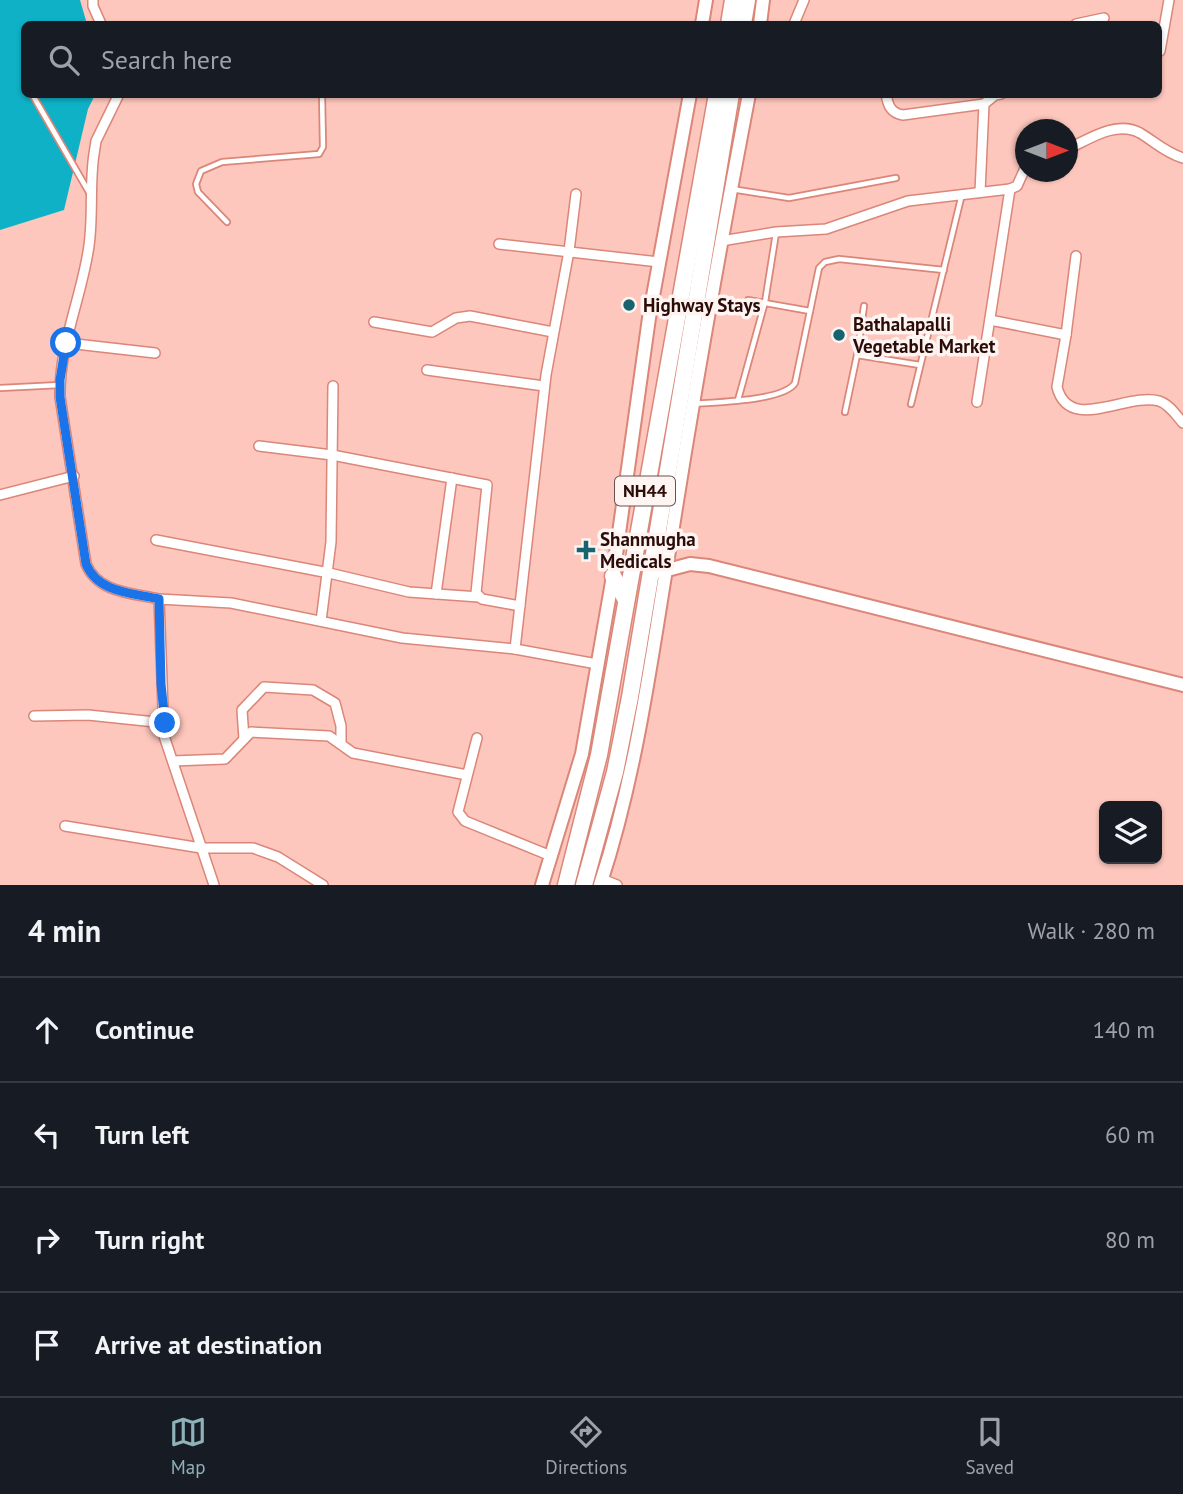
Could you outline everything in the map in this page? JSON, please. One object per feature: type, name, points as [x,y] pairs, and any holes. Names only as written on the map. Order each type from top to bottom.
[{"type":"highway","points":[[730,21],[733,0]]},
{"type":"highway","points":[[744,21],[747,0]]},
{"type":"highway","name":"NH44","points":[[566,885],[600,755],[716,98]]},
{"type":"highway","name":"NH44","points":[[584,885],[615,772],[630,697],[730,98]]},
{"type":"highway","points":[[613,576],[626,600]]},
{"type":"street","points":[[93,0],[100,21]]},
{"type":"street","points":[[702,21],[706,0]]},
{"type":"street","points":[[760,21],[763,0]]},
{"type":"street","points":[[795,21],[804,0]]},
{"type":"street","points":[[1162,41],[1170,0]]},
{"type":"street","points":[[1090,21],[1104,18]]},
{"type":"street","points":[[117,98],[96,141],[91,171],[89,250],[66,343],[60,385],[89,571],[103,586],[159,599],[231,603],[402,638],[515,649],[597,664]]},
{"type":"street","points":[[542,885],[582,754],[613,576],[649,318],[689,98]]},
{"type":"street","points":[[617,885],[601,882],[634,761],[646,700],[721,241],[748,98]]},
{"type":"street","points":[[887,98],[888,105],[897,114],[903,115],[984,104],[991,98]]},
{"type":"street","points":[[980,192],[984,104]]},
{"type":"street","points":[[1078,145],[1113,129],[1124,128],[1139,132],[1159,147],[1183,158]]},
{"type":"street","points":[[721,241],[776,232],[827,229],[908,201],[1010,189],[1019,182]]},
{"type":"street","points":[[977,402],[1010,189]]},
{"type":"street","points":[[515,649],[544,386],[569,251],[576,194]]},
{"type":"street","points":[[499,244],[659,262]]},
{"type":"street","points":[[1076,256],[1057,387],[1063,401],[1071,407],[1086,411],[1119,403],[1156,400],[1166,404],[1183,423]]},
{"type":"street","points":[[374,322],[432,332],[456,318],[470,316],[554,332]]},
{"type":"street","points":[[990,320],[1066,335]]},
{"type":"street","points":[[66,343],[155,353]]},
{"type":"street","points":[[427,370],[544,386]]},
{"type":"street","points":[[321,621],[329,573],[333,386]]},
{"type":"street","points":[[259,446],[332,455],[486,485],[476,593],[479,597]]},
{"type":"street","points":[[0,495],[74,476]]},
{"type":"street","points":[[436,594],[452,478]]},
{"type":"street","points":[[156,540],[329,573],[409,592],[479,597],[520,606]]},
{"type":"street","points":[[649,575],[690,564],[709,566],[1183,685]]},
{"type":"street","points":[[159,599],[164,736],[214,885]]},
{"type":"street","points":[[244,739],[242,710],[264,687],[313,690],[335,702],[341,726],[341,744]]},
{"type":"street","points":[[34,716],[88,715],[165,723]]},
{"type":"street","points":[[173,761],[225,758],[251,732],[329,736],[353,753],[467,775]]},
{"type":"street","points":[[477,737],[458,812],[462,820],[551,856]]},
{"type":"street","points":[[65,826],[201,848],[253,848],[270,853],[323,885]]},
{"type":"lane","points":[[34,98],[91,195]]},
{"type":"lane","points":[[227,222],[198,192],[197,184],[201,171],[222,162],[319,154],[323,147],[323,98]]},
{"type":"lane","points":[[731,189],[789,198],[896,178]]},
{"type":"lane","points":[[911,404],[962,194]]},
{"type":"lane","points":[[738,400],[765,302],[776,232]]},
{"type":"lane","points":[[694,404],[784,393],[792,388],[819,268],[831,260],[944,270]]},
{"type":"lane","points":[[748,300],[810,311]]},
{"type":"lane","points":[[845,412],[864,306]]},
{"type":"lane","points":[[857,355],[920,365]]},
{"type":"lane","points":[[0,388],[60,385]]},
{"type":"water","points":[[0,0],[80,0],[86,21],[21,21],[21,98],[94,98],[88,109],[64,210],[0,230]]},
{"type":"place","name":"Highway Stays","points":[[629,305]]},
{"type":"place","name":"Bathalapalli Vegetable Market","points":[[839,335]]},
{"type":"place","name":"Shanmugha Medicals","points":[[586,550]]},
{"type":"route","points":[[66,343],[60,397],[86,564],[103,586],[159,599],[161,684],[165,723]]}]
